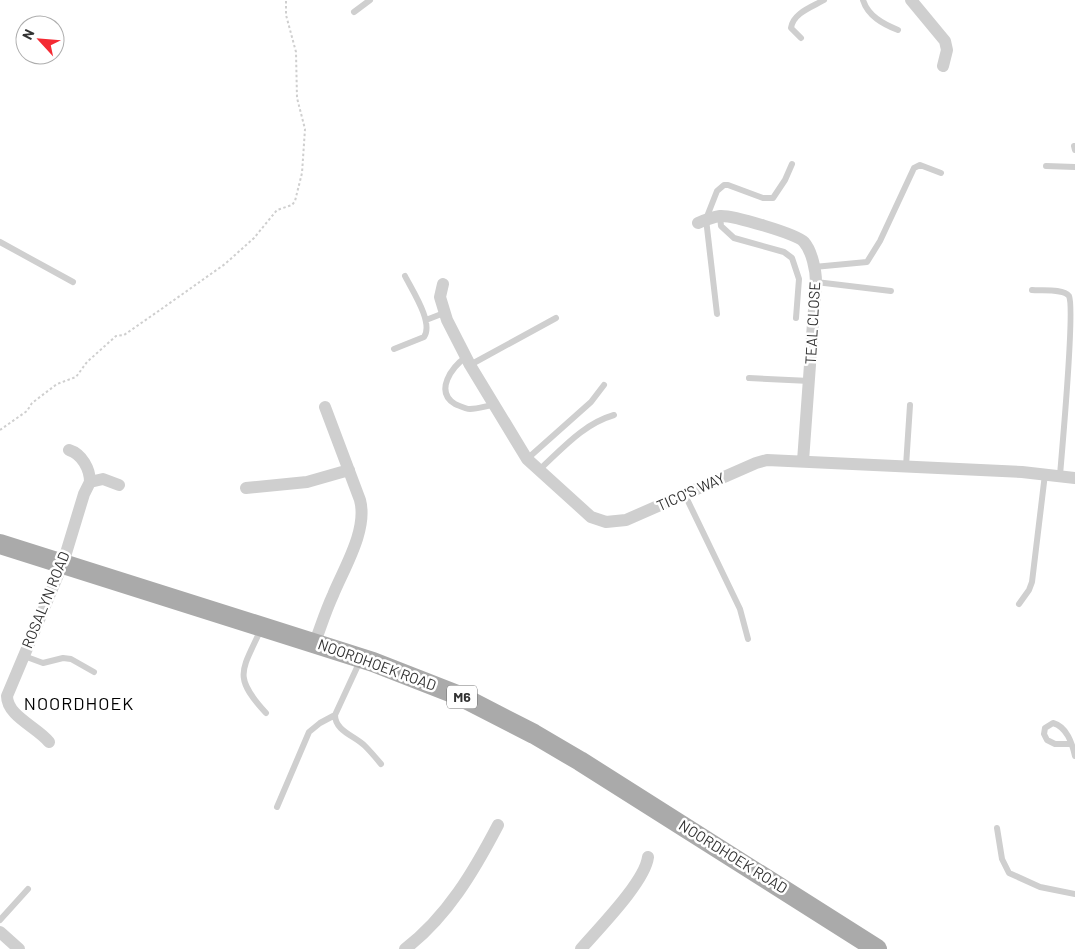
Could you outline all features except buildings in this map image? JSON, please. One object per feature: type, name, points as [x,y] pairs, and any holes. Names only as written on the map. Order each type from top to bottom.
[{"type":"main road","name":"NOORDHOEK ROAD","points":[[0,544],[361,657],[460,696],[534,734],[877,949]]},
{"type":"street","points":[[911,0],[945,41],[947,50],[943,66]]},
{"type":"street","name":"TEAL CLOSE","points":[[702,221],[720,216],[733,216],[800,238],[807,245],[814,267],[816,282],[803,461]]},
{"type":"street","name":"TICO'S WAY","points":[[443,284],[440,297],[444,313],[468,361],[526,459],[591,517],[606,522],[626,520],[756,463],[777,460],[1045,474],[1075,478]]},
{"type":"street","points":[[315,642],[328,606],[347,567],[361,522],[362,506],[325,407]]},
{"type":"street","points":[[69,450],[77,454],[85,464],[90,482],[103,479],[120,485]]},
{"type":"street","points":[[246,488],[307,482],[349,470]]},
{"type":"street","name":"ROSALYN ROAD","points":[[48,742],[36,729],[13,712],[7,701],[8,691],[63,563],[84,494],[90,482]]},
{"type":"street","points":[[405,949],[428,929],[450,904],[498,826]]},
{"type":"street","points":[[581,949],[640,878],[647,866],[648,857]]},
{"type":"street","points":[[0,932],[19,949]]},
{"type":"lane","points":[[354,12],[370,0]]},
{"type":"lane","points":[[801,38],[791,28],[793,21],[803,12],[824,0]]},
{"type":"lane","points":[[863,0],[869,13],[898,30]]},
{"type":"lane","points":[[717,314],[702,221],[717,191],[724,185],[740,188],[763,198],[773,198],[785,180],[792,164]]},
{"type":"lane","points":[[814,267],[862,263],[870,260],[914,168],[920,165],[941,173]]},
{"type":"lane","points":[[1046,166],[1075,167]]},
{"type":"lane","points":[[720,216],[721,226],[734,238],[784,252],[792,258],[799,279],[796,318]]},
{"type":"lane","points":[[0,242],[73,282]]},
{"type":"lane","points":[[394,349],[424,337],[428,327],[405,276]]},
{"type":"lane","points":[[816,282],[891,291]]},
{"type":"lane","points":[[1032,290],[1065,293],[1070,298],[1072,305],[1072,342],[1060,476]]},
{"type":"lane","points":[[426,320],[444,313]]},
{"type":"lane","points":[[493,405],[466,409],[450,400],[446,395],[445,388],[451,370],[556,318]]},
{"type":"lane","points":[[748,378],[810,381]]},
{"type":"lane","points":[[526,459],[591,402],[604,385]]},
{"type":"lane","points":[[906,466],[910,405]]},
{"type":"lane","points":[[538,471],[584,429],[614,415]]},
{"type":"lane","points":[[1020,604],[1030,590],[1032,582],[1045,474]]},
{"type":"lane","points":[[685,495],[740,609],[748,639]]},
{"type":"lane","points":[[262,626],[244,666],[242,675],[245,687],[266,713]]},
{"type":"lane","points":[[24,656],[40,663],[71,658],[94,672]]},
{"type":"lane","points":[[277,806],[309,732],[320,723],[335,715],[361,657]]},
{"type":"lane","points":[[335,715],[339,727],[363,744],[381,764]]},
{"type":"lane","points":[[1070,744],[1075,756]]},
{"type":"lane","points":[[997,828],[1002,858],[1009,873],[1040,887],[1075,894]]},
{"type":"lane","points":[[0,920],[28,889]]},
{"type":"path","points":[[0,430],[27,411],[32,403],[57,384],[76,377],[87,362],[116,336],[124,335],[226,264],[254,238],[277,210],[292,205],[295,201],[302,173],[305,129],[297,98],[296,52],[286,15],[286,0]]},
{"type":"district","name":"NOORDHOEK","points":[[79,704]]}]
